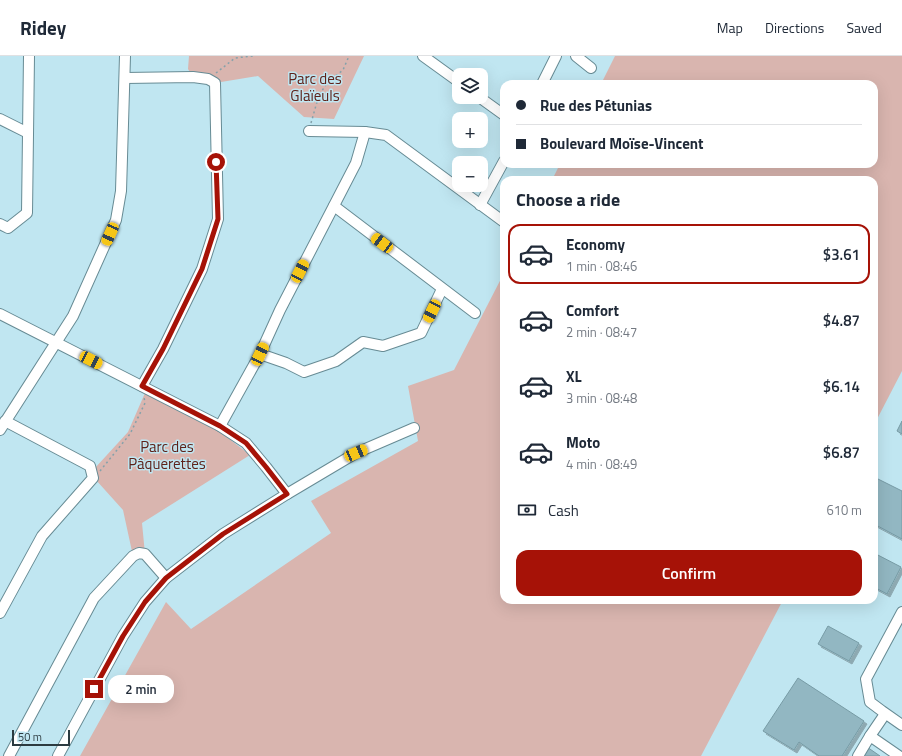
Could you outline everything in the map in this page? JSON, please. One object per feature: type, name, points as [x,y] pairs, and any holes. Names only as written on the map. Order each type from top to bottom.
[{"type":"street","points":[[0,224],[8,228],[27,213],[30,56]]},
{"type":"street","points":[[0,613],[42,536],[93,478],[90,466],[2,425],[73,316],[116,220],[121,191],[125,56]]},
{"type":"street","points":[[423,56],[452,77]]},
{"type":"street","points":[[544,80],[556,56]]},
{"type":"street","points":[[576,56],[591,68]]},
{"type":"street","points":[[124,78],[193,77],[208,79],[215,83],[218,219],[202,269],[163,349],[142,386]]},
{"type":"street","points":[[488,103],[500,112]]},
{"type":"street","points":[[0,119],[28,133]]},
{"type":"street","points":[[309,131],[365,132],[386,135],[500,219]]},
{"type":"street","points":[[220,426],[260,354],[280,310],[356,163],[365,132]]},
{"type":"street","points":[[480,205],[500,168]]},
{"type":"street","points":[[334,206],[475,313]]},
{"type":"street","points":[[260,354],[286,363],[304,372],[336,362],[363,342],[383,346],[421,333],[442,289]]},
{"type":"street","points":[[0,314],[220,426],[246,443],[287,494]]},
{"type":"street","points":[[58,756],[123,636],[145,602],[166,578],[223,534],[287,494],[356,453],[414,428]]},
{"type":"street","points":[[9,756],[94,598],[133,556],[139,553],[146,554],[166,578]]},
{"type":"street","points":[[902,612],[866,679],[870,702],[902,725]]},
{"type":"street","points":[[858,756],[885,714]]},
{"type":"street","points":[[870,736],[899,756]]},
{"type":"path","points":[[208,79],[235,58],[252,56]]},
{"type":"path","points":[[309,131],[319,95],[328,82],[343,70],[350,56]]},
{"type":"path","points":[[93,478],[130,434],[144,403],[142,386]]},
{"type":"green space","name":"Parc des Glaïeuls","points":[[189,56],[364,56],[334,119],[304,117],[258,76],[215,83],[193,77],[188,69]]},
{"type":"green space","points":[[615,56],[902,56],[902,371],[878,417],[878,176],[554,176],[558,168],[878,168],[878,80],[603,80]]},
{"type":"green space","points":[[500,281],[500,604],[781,604],[701,756],[80,756],[166,602],[191,629],[331,533],[311,501],[418,441],[408,386],[454,370]]},
{"type":"green space","name":"Parc des Pâquerettes","points":[[145,393],[219,431],[250,455],[142,523],[145,554],[133,556],[123,510],[96,480],[95,468],[128,432]]},
{"type":"building","points":[[902,421],[902,434],[897,431]]},
{"type":"building","points":[[878,479],[902,491],[902,539],[878,526]]},
{"type":"building","points":[[878,555],[901,567],[887,594],[878,589]]},
{"type":"building","points":[[828,626],[859,643],[849,661],[818,644]]},
{"type":"building","points":[[798,678],[864,721],[842,756],[819,756],[799,742],[794,750],[763,731]]},
{"type":"building","points":[[867,747],[880,756],[862,756]]},
{"type":"route","points":[[94,689],[123,636],[145,602],[166,578],[223,534],[287,494],[246,443],[220,426],[142,386],[163,349],[202,269],[218,219],[216,162]]}]
